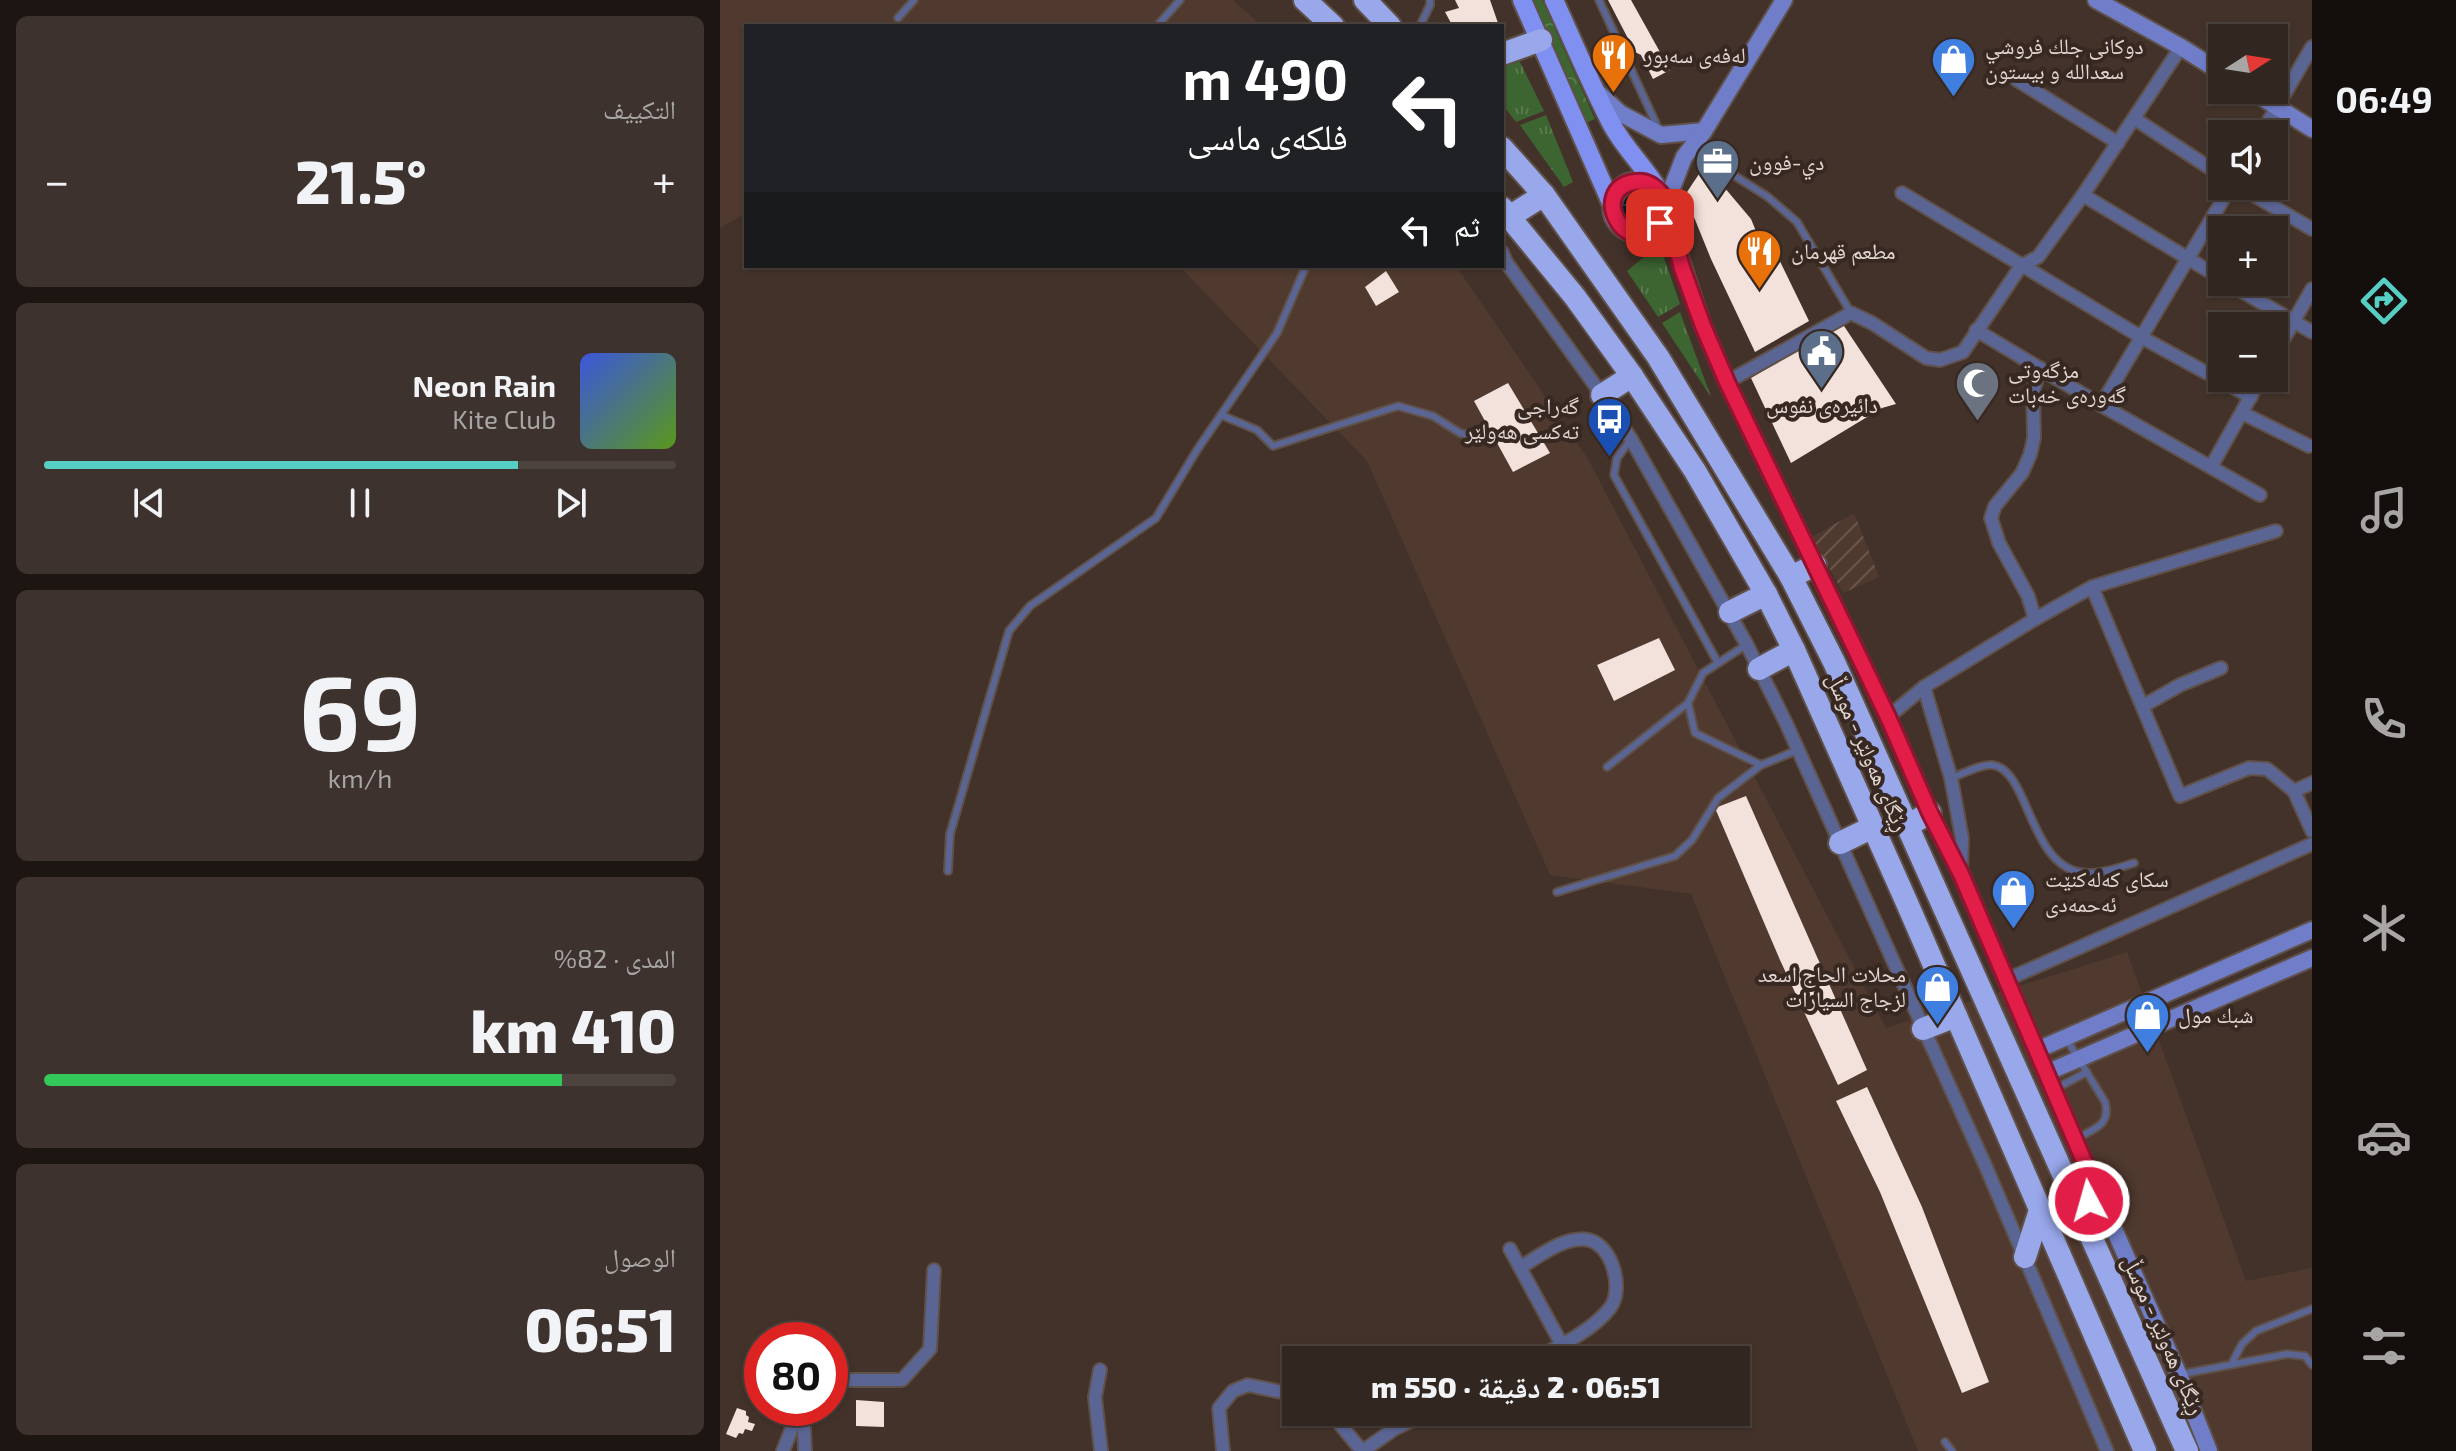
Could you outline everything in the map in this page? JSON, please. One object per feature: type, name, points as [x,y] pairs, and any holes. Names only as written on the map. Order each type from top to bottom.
[{"type":"highway","points":[[1305,0],[1331,24]]},
{"type":"highway","points":[[1365,0],[1388,24]]},
{"type":"highway","points":[[1504,53],[1541,40]]},
{"type":"highway","name":"ڕێگای هەولێر - موسڵ","points":[[1504,150],[1544,195],[1658,357],[1791,577],[1834,662],[1908,825],[2187,1451]]},
{"type":"highway","points":[[1505,212],[1544,195]]},
{"type":"highway","name":"ڕێگای هەولێر - موسڵ","points":[[1505,212],[1575,297],[1632,376],[1695,471],[1766,594],[1873,827],[2141,1442]]},
{"type":"highway","points":[[1602,395],[1632,376]]},
{"type":"highway","points":[[1791,577],[1815,565]]},
{"type":"highway","points":[[1730,612],[1766,594]]},
{"type":"highway","points":[[1759,669],[1794,650]]},
{"type":"highway","points":[[1908,825],[1930,813]]},
{"type":"highway","points":[[1840,843],[1873,827]]},
{"type":"highway","points":[[1923,1029],[1956,1016]]},
{"type":"highway","points":[[2084,1221],[2093,1182]]},
{"type":"highway","points":[[2025,1257],[2040,1210]]},
{"type":"highway","points":[[2141,1442],[2174,1418]]},
{"type":"main road","points":[[1522,0],[1612,205],[1614,218],[1623,229],[1636,234],[1655,228],[1663,217],[1663,202],[1684,157],[1704,131],[1784,0]]},
{"type":"main road","points":[[1554,0],[1625,146],[1648,173],[1663,202],[1703,326],[1727,382],[1961,874],[2074,1140],[2179,1375],[2209,1451]]},
{"type":"main road","points":[[2096,0],[2208,64]]},
{"type":"main road","points":[[1598,93],[1620,113],[1661,135],[1704,131]]},
{"type":"main road","points":[[2272,104],[2312,129]]},
{"type":"main road","points":[[1612,205],[1617,192],[1628,183],[1648,183],[1663,202]]},
{"type":"main road","points":[[2037,1050],[2312,930]]},
{"type":"main road","points":[[2046,1073],[2083,1065],[2312,958]]},
{"type":"street","points":[[1727,382],[1851,313],[1926,358],[1940,360],[1963,352],[2021,266],[2038,257],[2083,195],[2181,47]]},
{"type":"street","points":[[2269,120],[2312,47]]},
{"type":"street","points":[[2017,80],[2118,143]]},
{"type":"street","points":[[2135,119],[2208,167]]},
{"type":"street","points":[[1902,193],[2141,337],[2251,397]]},
{"type":"street","points":[[2083,195],[2208,271]]},
{"type":"street","points":[[2101,405],[2223,200]]},
{"type":"street","points":[[2262,200],[2312,229]]},
{"type":"street","points":[[1504,257],[1631,439],[1747,645],[1798,750],[2025,1257],[2107,1451]]},
{"type":"street","points":[[2288,332],[2312,289]]},
{"type":"street","points":[[2250,296],[2312,332]]},
{"type":"street","points":[[1976,330],[2260,495]]},
{"type":"street","points":[[2035,619],[2028,596],[1999,543],[1991,518],[1995,506],[2022,473],[2030,455],[2034,438],[2033,392],[2040,368]]},
{"type":"street","points":[[2211,467],[2254,392]]},
{"type":"street","points":[[2242,413],[2309,446]]},
{"type":"street","points":[[1888,717],[1924,687],[2092,587],[2276,531]]},
{"type":"street","points":[[2092,587],[2180,796],[2249,768],[2267,769],[2294,791],[2312,831]]},
{"type":"street","points":[[2143,706],[2180,685],[2221,668]]},
{"type":"street","points":[[1924,687],[1951,778],[1962,838],[1961,874]]},
{"type":"street","points":[[2294,791],[2312,783]]},
{"type":"street","points":[[2006,980],[2312,844]]},
{"type":"street","points":[[1510,1249],[1562,1345],[1600,1319],[1612,1305],[1617,1287],[1613,1267],[1600,1246],[1588,1240],[1568,1241],[1521,1267]]},
{"type":"street","points":[[848,1380],[902,1380],[930,1349],[934,1270]]},
{"type":"street","points":[[1100,1370],[1095,1397],[1101,1451]]},
{"type":"street","points":[[1223,1451],[1219,1408],[1233,1391],[1248,1385],[1282,1392]]},
{"type":"street","points":[[783,1451],[794,1426]]},
{"type":"street","points":[[803,1426],[805,1451]]},
{"type":"street","points":[[1341,1426],[1362,1451],[1400,1426]]},
{"type":"lane","points":[[898,18],[914,0]]},
{"type":"lane","points":[[1159,24],[1180,0]]},
{"type":"lane","points":[[1421,24],[1430,0]]},
{"type":"lane","points":[[1599,0],[1661,135]]},
{"type":"lane","points":[[1691,148],[1768,197],[1797,222],[1851,313]]},
{"type":"lane","points":[[948,871],[950,834],[1009,631],[1030,606],[1156,518],[1277,333],[1305,268]]},
{"type":"lane","points":[[1221,415],[1257,430],[1273,446],[1398,406],[1433,416],[1460,433],[1483,438]]},
{"type":"lane","points":[[1631,439],[1617,458],[1614,475],[1718,663]]},
{"type":"lane","points":[[1607,767],[1688,703],[1703,673],[1747,645]]},
{"type":"lane","points":[[1688,703],[1695,733],[1761,765]]},
{"type":"lane","points":[[1557,892],[1675,856],[1692,840],[1718,798],[1761,765],[1798,750]]},
{"type":"lane","points":[[1951,778],[1990,765],[2001,767],[2013,778],[2034,826],[2062,865],[2079,872],[2100,873],[2134,863]]},
{"type":"lane","points":[[2066,1038],[2105,1102],[2108,1113],[2100,1125],[2074,1140]]},
{"type":"lane","points":[[2053,1090],[2083,1065]]},
{"type":"lane","points":[[2231,1365],[2242,1344],[2256,1331],[2312,1309]]},
{"type":"lane","points":[[2179,1375],[2287,1354],[2305,1356],[2312,1365]]},
{"type":"lane","points":[[1945,1442],[1952,1451]]},
{"type":"shaded area","points":[[720,0],[1233,0],[1260,24],[744,24],[744,214],[720,228]]},
{"type":"shaded area","points":[[1181,268],[1457,268],[1588,459],[1886,1028],[2127,952],[2246,1281],[2312,1268],[2312,1451],[1918,1451],[1691,894],[1550,875],[1367,461]]},
{"type":"shaded area","points":[[1854,513],[1879,577],[1843,593],[1812,537]]},
{"type":"green space","points":[[1532,0],[1542,0],[1595,119],[1586,123]]},
{"type":"green space","points":[[1519,60],[1544,111],[1516,122],[1504,107],[1504,66]]},
{"type":"green space","points":[[1546,115],[1573,182],[1564,187],[1520,125]]},
{"type":"green space","points":[[1662,252],[1680,304],[1658,317],[1627,271],[1644,257]]},
{"type":"green space","points":[[1680,312],[1711,397],[1662,323]]},
{"type":"water","points":[[1637,189],[1651,194],[1656,208],[1651,222],[1637,227],[1623,222],[1618,208],[1623,194]]},
{"type":"building","points":[[1455,0],[1490,0],[1498,23],[1451,23],[1445,12],[1459,8]]},
{"type":"building","points":[[1608,0],[1631,0],[1670,70],[1653,79]]},
{"type":"building","name":"مطعم قهرمان","points":[[1703,168],[1751,219],[1758,236],[1771,243],[1809,321],[1755,352],[1685,195]]},
{"type":"building","points":[[1386,271],[1399,292],[1376,306],[1365,287]]},
{"type":"building","name":"دائیرەی نفوس","points":[[1842,323],[1896,404],[1882,408],[1791,463],[1751,378]]},
{"type":"building","points":[[1508,383],[1550,453],[1513,472],[1474,401]]},
{"type":"building","points":[[1659,638],[1675,670],[1614,701],[1597,665]]},
{"type":"building","points":[[1746,796],[1867,1070],[1838,1085],[1715,808]]},
{"type":"building","points":[[1867,1087],[1922,1207],[1989,1382],[1962,1393],[1880,1192],[1836,1101]]},
{"type":"building","points":[[856,1400],[884,1402],[884,1427],[856,1426]]},
{"type":"building","points":[[737,1408],[744,1410],[744,1426],[754,1426],[752,1431],[745,1429],[736,1438],[726,1434]]},
{"type":"place","name":"لەفەی سەبور","points":[[1613,94]]},
{"type":"place","name":"دوكانى جلك فروشي سعدالله و بيستون","points":[[1954,98]]},
{"type":"place","name":"دي-فوون","points":[[1718,201]]},
{"type":"place","name":"مطعم قهرمان","points":[[1760,290]]},
{"type":"place","name":"دائیرەی نفوس","points":[[1822,391]]},
{"type":"place","name":"مزگەوتى گەورەى خەبات","points":[[1977,422]]},
{"type":"place","name":"گەراجی تەکسی هەولێر","points":[[1610,458]]},
{"type":"place","name":"سکای کەلەکنێت ئەحمەدی","points":[[2014,931]]},
{"type":"place","name":"محلات الحاج اسعد لزجاج السيارات","points":[[1937,1026]]},
{"type":"place","name":"شبك مول","points":[[2147,1054]]},
{"type":"route","points":[[1660,223],[1643,233],[1623,229],[1614,218],[1612,205],[1617,192],[1628,183],[1641,181],[1654,186],[1662,195],[1682,268],[1703,326],[1961,874],[2093,1182],[2089,1201]]}]
